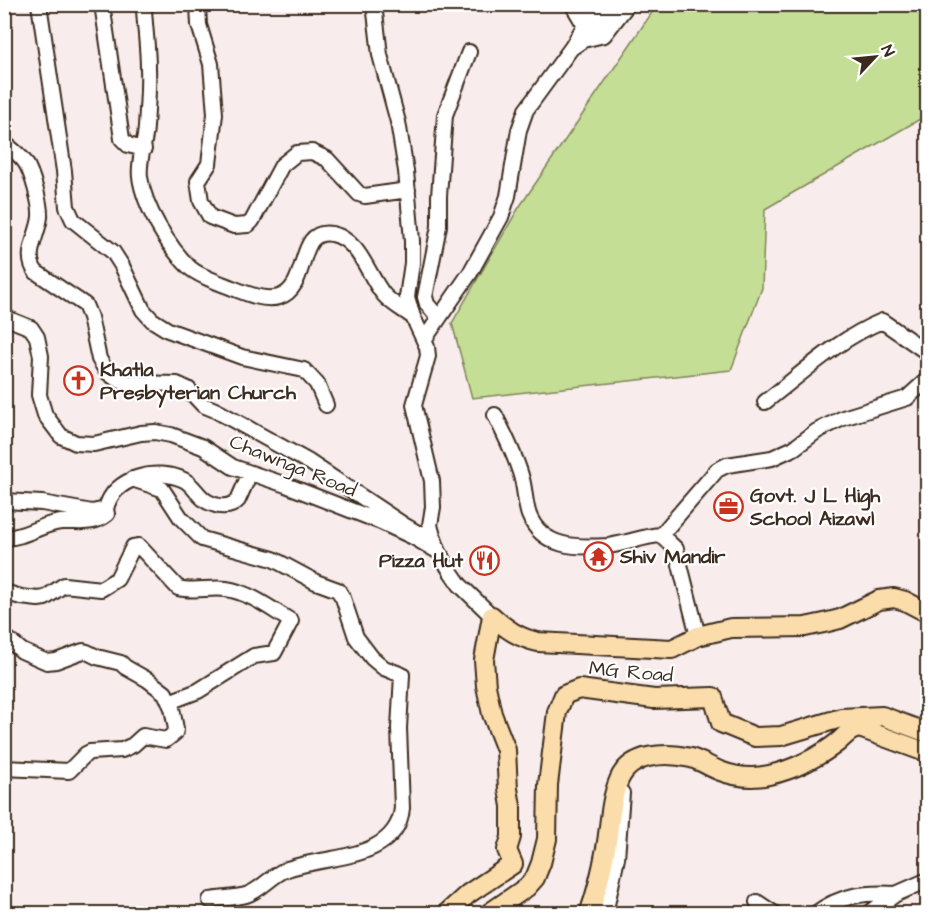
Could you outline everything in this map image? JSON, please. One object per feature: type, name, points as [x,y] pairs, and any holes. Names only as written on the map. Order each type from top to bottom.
[{"type":"main road","points":[[492,616],[513,634],[538,642],[672,649],[698,636],[731,628],[805,627],[824,623],[840,619],[879,600],[894,598],[905,601],[927,613]]},
{"type":"main road","points":[[446,914],[458,902],[513,864],[507,850],[511,837],[512,806],[508,789],[506,750],[492,714],[486,686],[484,660],[492,616]]},
{"type":"main road","name":"MG Road","points":[[488,914],[527,887],[535,878],[541,863],[547,839],[548,785],[556,712],[564,695],[571,691],[579,689],[654,699],[713,698],[721,723],[755,737],[781,736],[841,718],[882,716],[927,733]]},
{"type":"main road","points":[[589,914],[598,891],[619,778],[640,759],[663,755],[690,758],[719,771],[741,777],[762,777],[778,773],[813,758],[856,729],[866,730],[927,753]]},
{"type":"street","points":[[39,4],[64,171],[67,207],[73,220],[113,252],[143,310],[152,320],[168,330],[242,357],[304,370],[317,384],[326,405]]},
{"type":"street","points":[[102,4],[122,139],[128,146],[144,149]]},
{"type":"street","points":[[146,4],[144,9],[148,71],[144,149],[140,174],[148,202],[163,234],[191,269],[252,295],[273,298],[282,296],[296,282],[311,239],[319,235],[334,234],[357,251],[384,295],[413,317]]},
{"type":"street","points":[[198,4],[199,25],[211,64],[213,89],[214,114],[209,164],[198,181],[201,201],[210,217],[234,226],[248,225],[282,165],[297,153],[320,154],[333,163],[359,194],[372,195],[408,190]]},
{"type":"street","points":[[374,4],[380,55],[398,122],[408,190],[412,262],[407,297],[428,356],[414,405],[432,481],[433,507],[430,525],[439,552],[460,585],[492,616]]},
{"type":"street","points":[[572,4],[589,32],[604,35],[628,4]]},
{"type":"street","points":[[589,32],[597,4]]},
{"type":"street","points":[[424,340],[470,273],[505,207],[513,174],[519,130],[526,110],[572,47],[589,32],[610,4]]},
{"type":"street","points":[[439,318],[427,304],[425,297],[439,226],[445,115],[469,52]]},
{"type":"street","points":[[4,143],[28,166],[40,210],[30,257],[32,268],[84,305],[90,317],[99,358],[107,372],[123,382],[169,383],[183,387],[203,405],[309,462],[404,525],[416,532],[433,536]]},
{"type":"street","name":"Chawnga Road","points":[[4,317],[31,328],[37,337],[41,356],[39,390],[41,402],[48,421],[61,436],[76,443],[94,444],[141,433],[162,433],[194,443],[228,464],[250,473],[381,522],[439,552]]},
{"type":"street","points":[[765,402],[838,345],[860,330],[882,321],[927,353]]},
{"type":"street","points":[[495,415],[512,450],[522,479],[529,515],[540,533],[554,543],[585,547],[609,546],[661,535],[717,470],[727,465],[772,458],[794,448],[817,430],[843,418],[907,398],[927,379]]},
{"type":"street","points":[[4,538],[14,538],[62,522],[94,522],[107,514],[108,500],[132,479],[161,473],[177,477],[192,485],[205,501],[228,506],[236,504],[250,473]]},
{"type":"street","points":[[132,479],[162,489],[181,518],[202,539],[273,559],[316,582],[338,590],[343,598],[356,637],[372,658],[384,668],[402,675],[399,728],[402,808],[399,821],[389,837],[359,854],[336,857],[283,870],[248,895],[210,900]]},
{"type":"street","points":[[4,501],[42,503],[92,512],[106,509]]},
{"type":"street","points":[[661,535],[676,549],[698,636]]},
{"type":"street","points":[[4,592],[38,599],[45,598],[64,585],[101,589],[117,579],[133,547],[139,546],[178,588],[227,589],[261,603],[291,621],[274,653],[254,656],[198,691],[169,702]]},
{"type":"street","points":[[4,636],[22,651],[46,662],[56,661],[82,651],[121,663],[155,684],[165,693],[177,724],[175,733],[166,740],[143,736],[133,745],[122,750],[90,752],[69,771],[4,768]]},
{"type":"street","points":[[605,914],[617,858],[626,770]]},
{"type":"street","points":[[868,914],[896,894],[927,880]]},
{"type":"street","points":[[815,914],[839,899],[856,894],[875,892],[896,894]]},
{"type":"street","points":[[757,902],[775,914]]},
{"type":"green space","points":[[657,5],[927,5],[927,115],[765,209],[762,288],[731,370],[472,398],[452,323],[518,209]]},
{"type":"place","name":"Khatla Presbyterian Church","points":[[79,381]]},
{"type":"place","name":"Govt. J L High School Aizawl","points":[[729,507]]},
{"type":"place","name":"Shiv Mandir","points":[[599,557]]},
{"type":"place","name":"Pizza Hut","points":[[484,561]]}]
